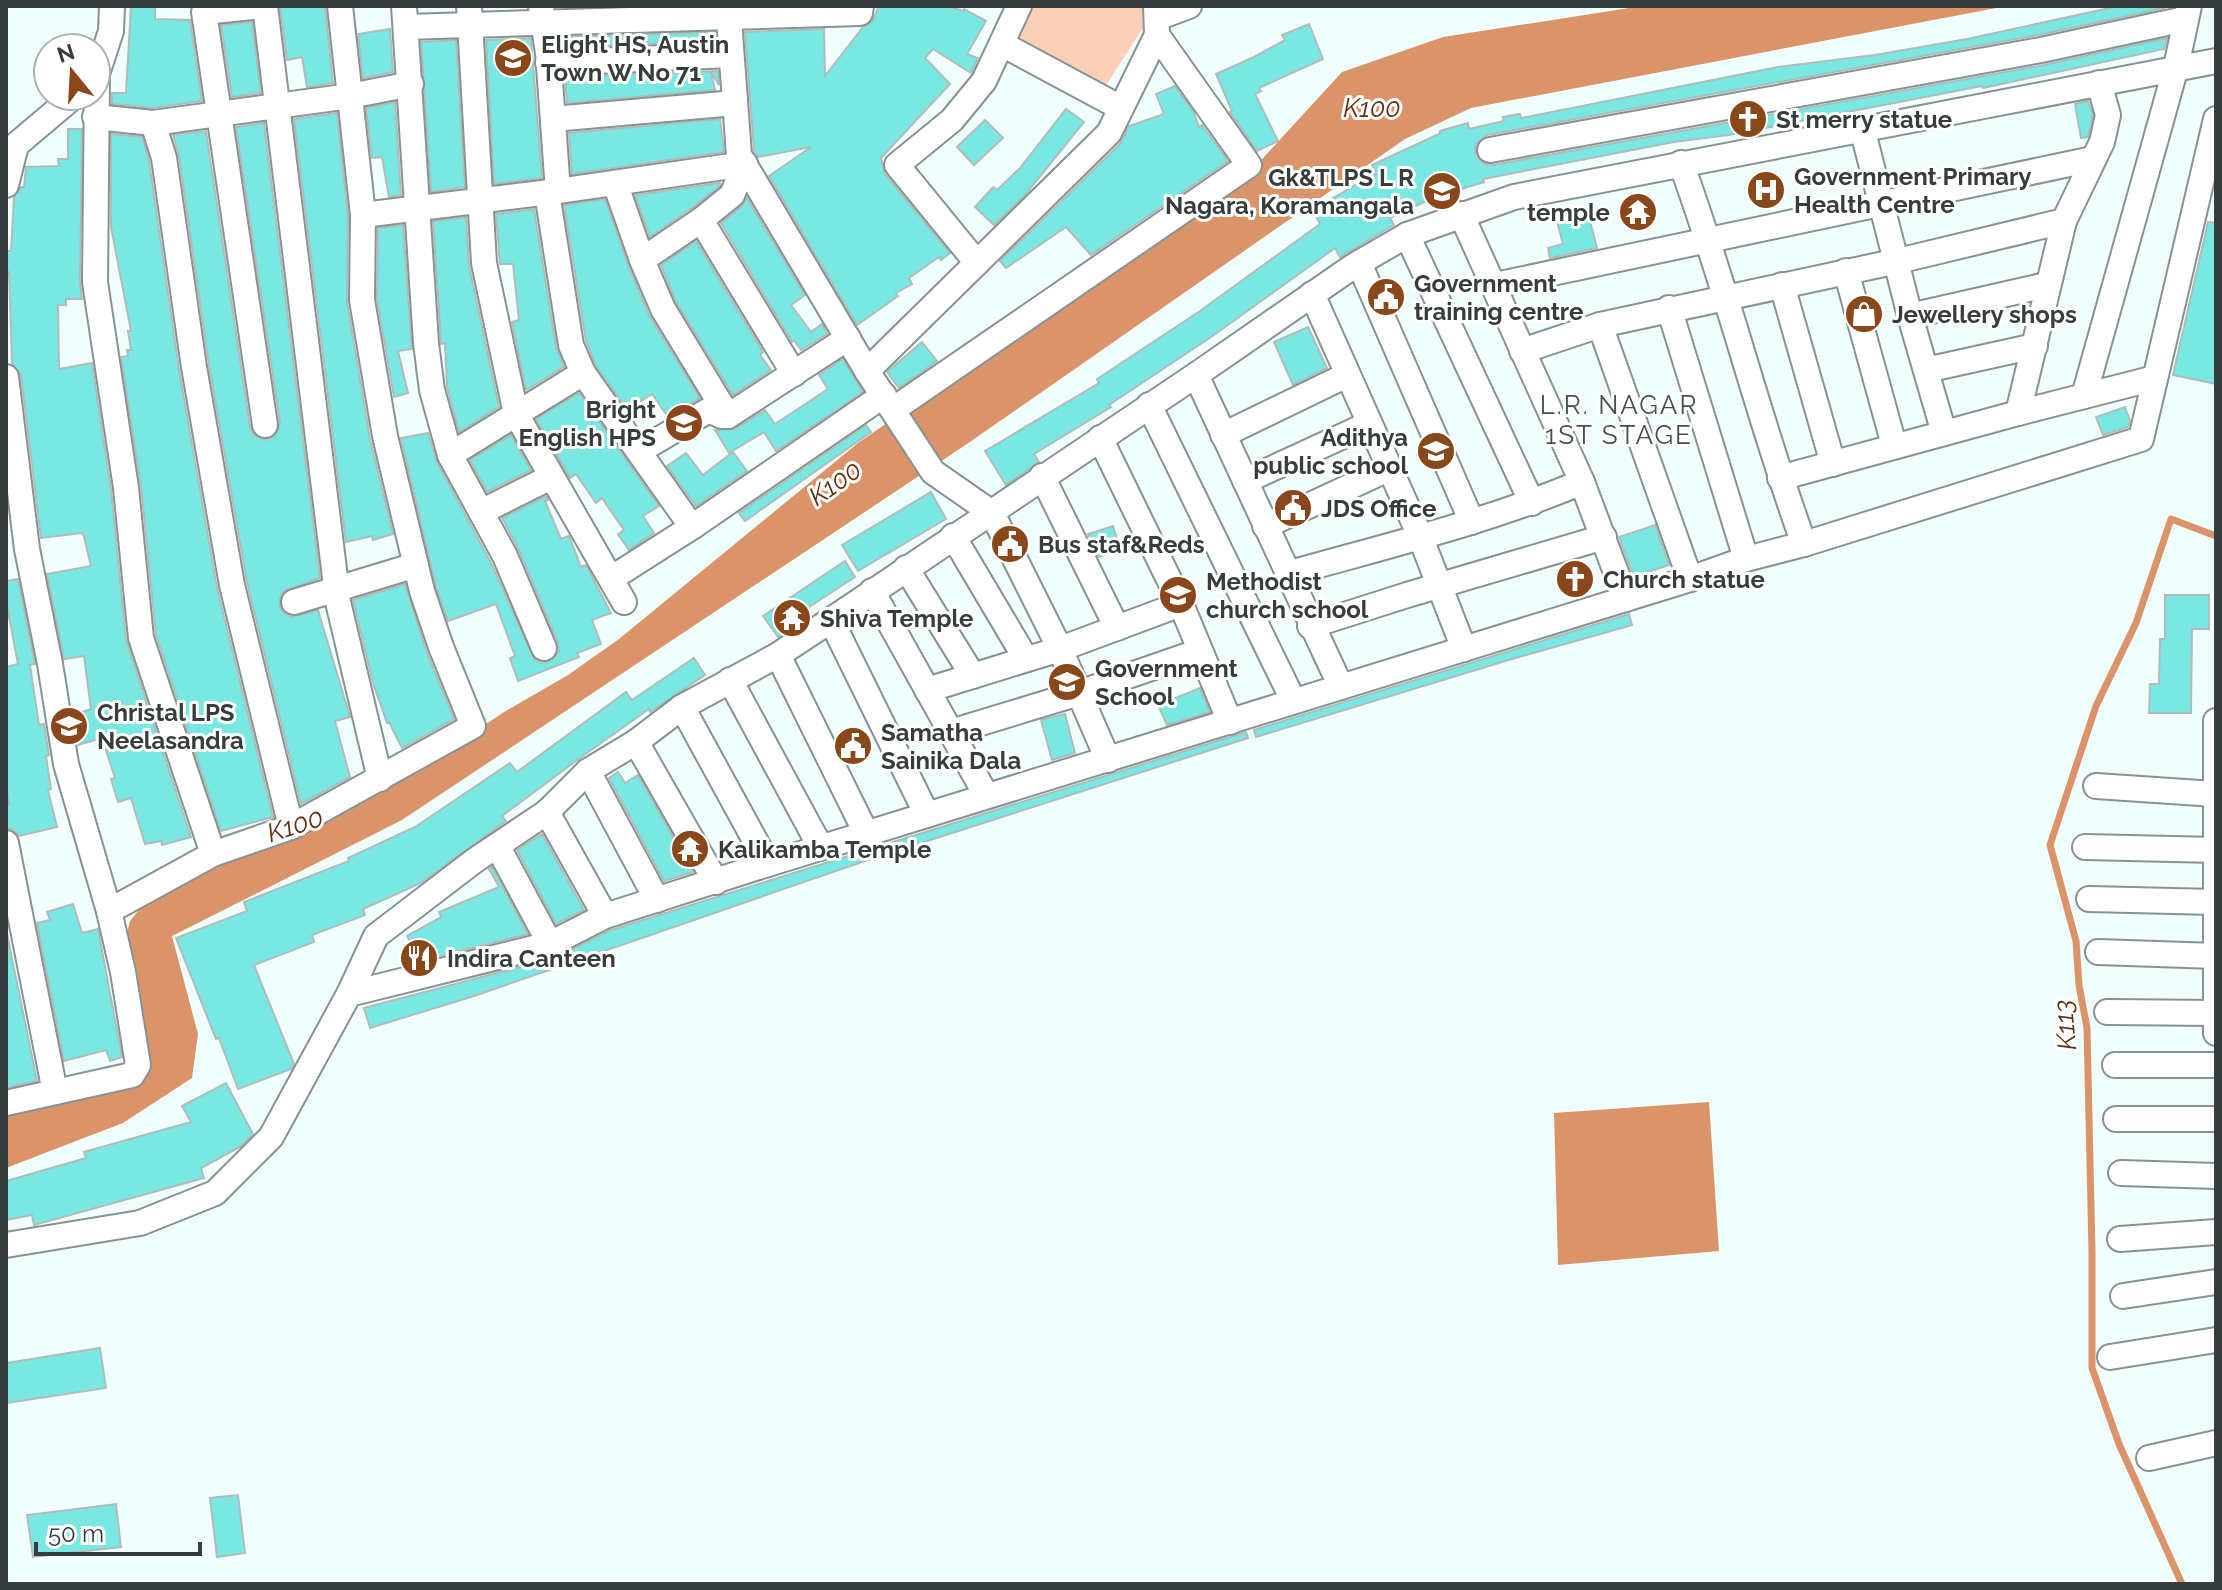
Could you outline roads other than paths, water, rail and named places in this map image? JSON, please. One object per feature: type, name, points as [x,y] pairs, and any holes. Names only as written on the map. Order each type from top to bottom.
[{"type":"street","points":[[111,32],[112,6]]},
{"type":"street","points":[[265,425],[204,12],[264,6],[336,589],[380,779]]},
{"type":"street","points":[[109,911],[213,854],[291,827],[473,726],[441,647],[416,565],[385,436],[362,300],[363,215],[340,6]]},
{"type":"street","points":[[544,648],[505,556],[450,455],[432,390],[405,16],[728,11],[860,13],[861,6]]},
{"type":"street","points":[[977,263],[897,165],[952,120],[984,81],[1019,6]]},
{"type":"street","points":[[867,371],[1109,133],[1157,20],[1189,6]]},
{"type":"street","points":[[728,11],[739,155],[867,371],[933,472],[992,513],[1060,649],[1108,760]]},
{"type":"street","points":[[1490,150],[2041,50],[2187,12],[2176,67],[2084,396]]},
{"type":"street","points":[[541,13],[553,119],[552,192],[571,345],[583,373],[692,527]]},
{"type":"street","points":[[470,15],[484,263],[516,414],[624,602]]},
{"type":"street","points":[[612,578],[889,402],[1249,165],[1157,20]]},
{"type":"street","points":[[1002,44],[1121,108]]},
{"type":"street","points":[[548,63],[731,55]]},
{"type":"street","points":[[6,1245],[140,1223],[215,1193],[271,1137],[349,994],[376,936],[474,861],[547,812],[588,771],[636,742],[682,707],[778,655],[1312,294],[1407,235],[1514,197],[2216,61]]},
{"type":"street","points":[[2018,413],[2046,285],[2064,221],[2102,142],[2108,115],[2099,83]]},
{"type":"street","points":[[95,117],[153,123],[350,96],[411,84]]},
{"type":"street","points":[[553,119],[735,103]]},
{"type":"street","points":[[6,185],[16,145],[55,112]]},
{"type":"street","points":[[95,112],[95,282],[126,488],[141,638],[213,854]]},
{"type":"street","points":[[349,994],[550,944],[605,916],[768,864],[2141,439],[2216,119]]},
{"type":"street","points":[[153,123],[164,158],[194,367],[232,585],[291,827]]},
{"type":"street","points":[[1862,128],[1910,316],[1944,433]]},
{"type":"street","points":[[1495,285],[2093,159]]},
{"type":"street","points":[[1681,163],[1709,240],[1780,478],[1804,544]]},
{"type":"street","points":[[363,215],[745,164]]},
{"type":"street","points":[[642,260],[732,195],[745,164]]},
{"type":"street","points":[[615,183],[663,309],[728,416]]},
{"type":"street","points":[[1461,214],[1582,482],[1626,599]]},
{"type":"street","points":[[701,220],[794,374]]},
{"type":"street","points":[[1522,351],[1600,325],[1669,308],[1898,261],[2064,221]]},
{"type":"street","points":[[1407,235],[1532,503]]},
{"type":"street","points":[[1359,263],[1472,522]]},
{"type":"street","points":[[1846,271],[1894,445]]},
{"type":"street","points":[[1782,285],[1833,464]]},
{"type":"street","points":[[1910,316],[2046,285]]},
{"type":"street","points":[[1312,294],[1441,585],[1464,649]]},
{"type":"street","points":[[1669,308],[1746,559]]},
{"type":"street","points":[[1600,325],[1690,579]]},
{"type":"street","points":[[651,444],[709,410],[728,416],[848,338]]},
{"type":"street","points":[[1926,370],[2035,346]]},
{"type":"street","points":[[450,455],[583,373]]},
{"type":"street","points":[[1196,375],[1310,626],[1341,687]]},
{"type":"street","points":[[1223,435],[1347,375]]},
{"type":"street","points":[[6,377],[27,549],[66,764],[109,911],[123,972],[138,1065],[132,1075],[6,1103]]},
{"type":"street","points":[[1780,478],[1894,445],[2155,378]]},
{"type":"street","points":[[1149,405],[1293,700]]},
{"type":"street","points":[[1245,481],[1369,424]]},
{"type":"street","points":[[1100,438],[1181,604],[1230,722]]},
{"type":"street","points":[[1265,526],[1388,469]]},
{"type":"street","points":[[1042,476],[1117,628]]},
{"type":"street","points":[[481,512],[551,477]]},
{"type":"street","points":[[1287,574],[1472,522],[1532,503],[1582,482]]},
{"type":"street","points":[[953,536],[1026,659]]},
{"type":"street","points":[[1310,626],[1604,537]]},
{"type":"street","points":[[294,602],[416,565]]},
{"type":"street","points":[[906,568],[973,676]]},
{"type":"street","points":[[872,591],[986,795]]},
{"type":"street","points":[[927,690],[1060,649],[1181,604]]},
{"type":"street","points":[[831,620],[927,815]]},
{"type":"street","points":[[951,732],[1079,693],[1200,651]]},
{"type":"street","points":[[778,655],[867,835]]},
{"type":"street","points":[[730,680],[821,848]]},
{"type":"street","points":[[682,707],[768,864]]},
{"type":"street","points":[[2216,721],[2216,1033]]},
{"type":"street","points":[[636,742],[716,882]]},
{"type":"street","points":[[588,771],[657,900]]},
{"type":"street","points":[[2096,786],[2215,794]]},
{"type":"street","points":[[547,812],[605,916]]},
{"type":"street","points":[[6,843],[55,1092]]},
{"type":"street","points":[[498,847],[550,944]]},
{"type":"street","points":[[2085,847],[2216,850]]},
{"type":"street","points":[[2089,899],[2215,902]]},
{"type":"street","points":[[2098,952],[2216,956]]},
{"type":"street","points":[[2107,1012],[2216,1013]]},
{"type":"street","points":[[2115,1065],[2216,1065]]},
{"type":"street","points":[[2116,1119],[2216,1119]]},
{"type":"street","points":[[2121,1173],[2216,1176]]},
{"type":"street","points":[[2120,1239],[2216,1232]]},
{"type":"street","points":[[2123,1296],[2216,1282]]},
{"type":"street","points":[[2110,1357],[2216,1340]]},
{"type":"street","points":[[2149,1458],[2216,1443]]},
{"type":"water","name":"K100","points":[[1642,6],[2007,6],[1471,108],[1405,139],[967,444],[402,820],[172,936],[198,1034],[192,1078],[123,1123],[6,1168],[6,1117],[143,1078],[124,944],[130,921],[138,911],[191,874],[449,749],[568,675],[619,639],[858,443],[1254,168],[1342,72],[1443,37]]},
{"type":"water","points":[[1709,1102],[1719,1251],[1558,1265],[1554,1113]]},
{"type":"waterway","name":"K113","points":[[2182,1584],[2119,1444],[2092,1368],[2087,1028],[2079,985],[2076,941],[2050,845],[2096,706],[2136,623],[2171,519],[2216,536]]},
{"type":"place","name":"Elight HS, Austin Town W No 71","points":[[513,58]]},
{"type":"place","name":"St merry statue","points":[[1748,119]]},
{"type":"place","name":"Government Primary Health Centre","points":[[1766,190]]},
{"type":"place","name":"Gk&TLPS L R Nagara, Koramangala","points":[[1442,191]]},
{"type":"place","name":"temple","points":[[1638,212]]},
{"type":"place","name":"Government training centre","points":[[1386,297]]},
{"type":"place","name":"Jewellery shops","points":[[1864,314]]},
{"type":"place","name":"Bright English HPS","points":[[684,423]]},
{"type":"place","name":"Adithya public school","points":[[1436,451]]},
{"type":"place","name":"JDS Office","points":[[1293,508]]},
{"type":"place","name":"Bus staf&Reds","points":[[1010,544]]},
{"type":"place","name":"Church statue","points":[[1575,579]]},
{"type":"place","name":"Methodist church school","points":[[1178,595]]},
{"type":"place","name":"Shiva Temple","points":[[792,618]]},
{"type":"place","name":"Government School","points":[[1067,682]]},
{"type":"place","name":"Christal LPS Neelasandra","points":[[69,726]]},
{"type":"place","name":"Samatha Sainika Dala","points":[[853,746]]},
{"type":"place","name":"Kalikamba Temple","points":[[690,849]]},
{"type":"place","name":"Indira Canteen","points":[[419,958]]},
{"type":"district","name":"L.R. NAGAR 1ST STAGE","points":[[1619,420]]}]
